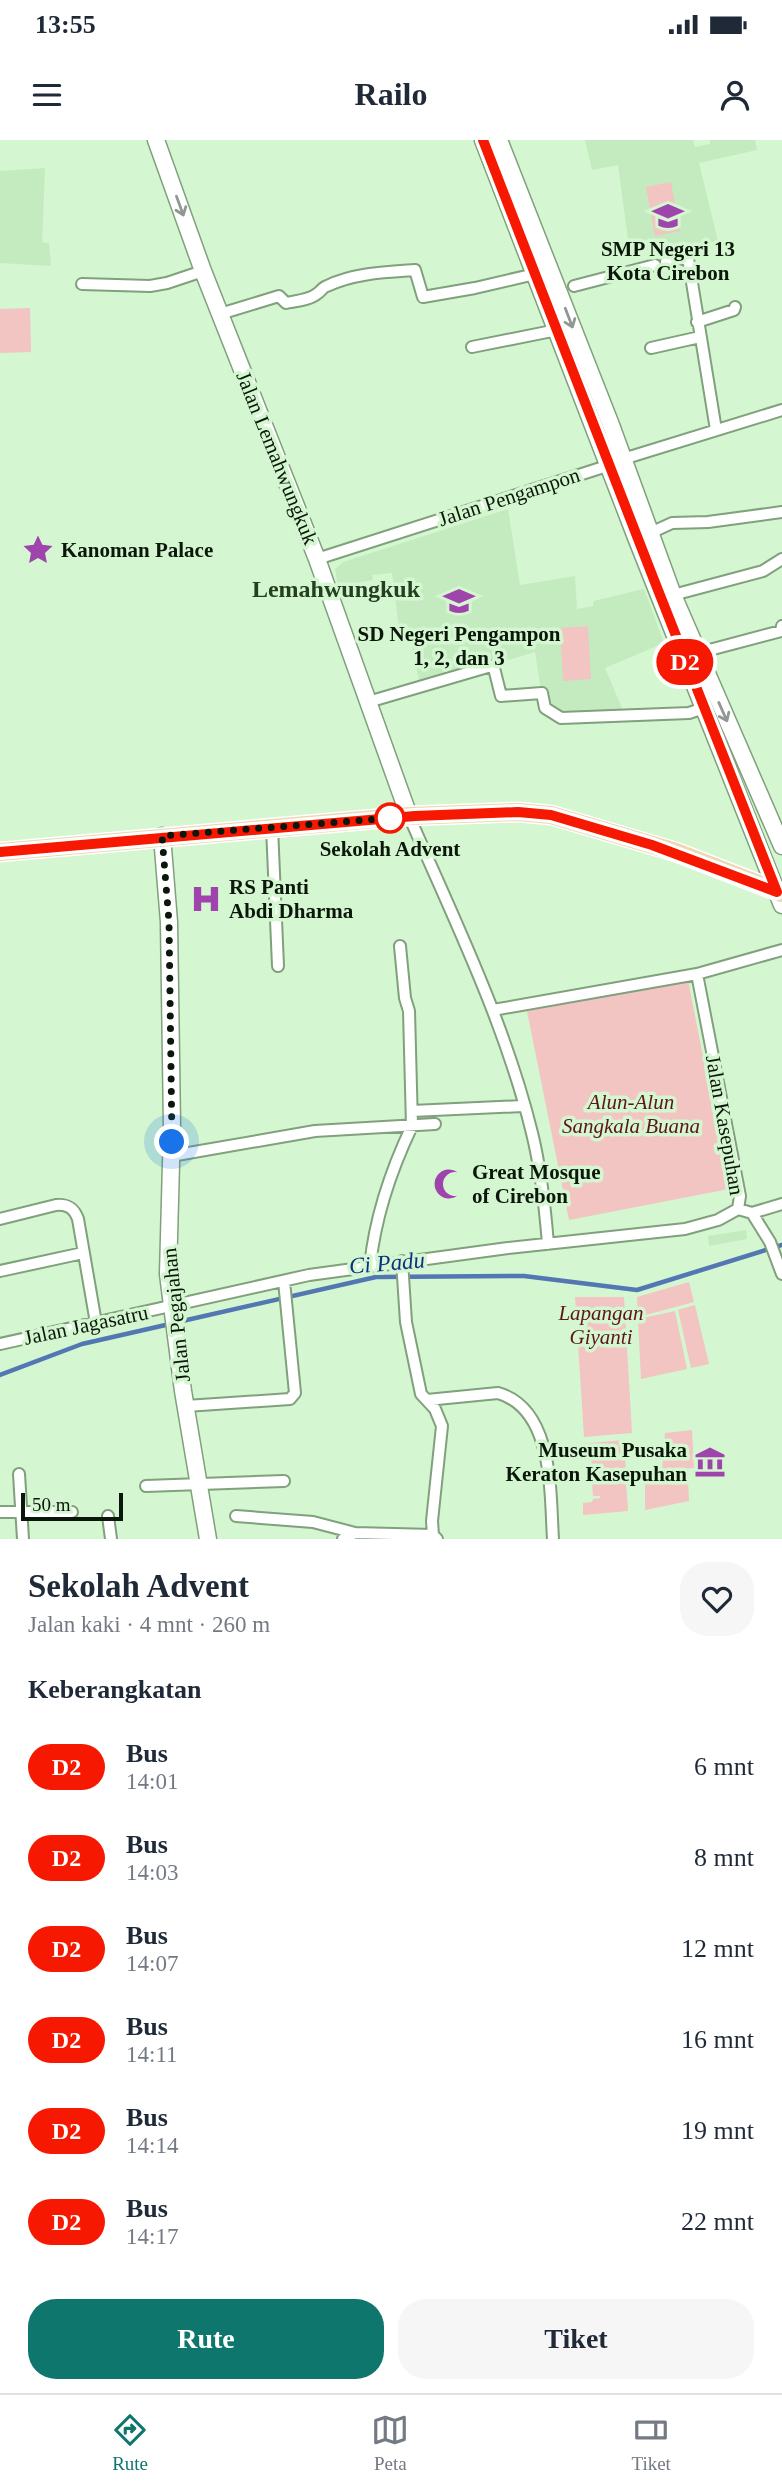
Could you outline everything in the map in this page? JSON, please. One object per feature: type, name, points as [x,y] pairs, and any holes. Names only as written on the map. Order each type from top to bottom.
[{"type":"main road","points":[[0,852],[409,816],[518,812],[551,815],[676,852],[780,897]]},
{"type":"street","points":[[483,140],[521,217]]},
{"type":"street","points":[[499,140],[557,330],[573,352],[690,648],[782,846]]},
{"type":"street","name":"Jalan Lemahwungkuk","points":[[159,141],[203,271],[317,559],[409,816]]},
{"type":"street","points":[[568,289],[688,258],[716,430]]},
{"type":"street","points":[[538,267],[568,289],[573,352]]},
{"type":"street","points":[[220,314],[279,296],[286,303],[304,299],[318,293],[323,287],[380,272],[415,270],[423,296],[467,289],[538,267]]},
{"type":"street","points":[[82,284],[150,286],[203,271]]},
{"type":"street","points":[[697,321],[734,310],[735,307]]},
{"type":"street","points":[[472,347],[557,330]]},
{"type":"street","points":[[652,348],[700,337]]},
{"type":"street","name":"Jalan Pengampon","points":[[317,559],[782,410]]},
{"type":"street","points":[[644,536],[672,523],[708,522],[782,512]]},
{"type":"street","points":[[644,536],[673,595],[690,648],[704,708],[780,897]]},
{"type":"street","points":[[673,595],[763,571],[782,559]]},
{"type":"street","points":[[690,648],[781,631],[782,626]]},
{"type":"street","points":[[368,702],[491,666],[494,668],[501,696],[542,693],[545,708],[561,718],[689,713],[704,708]]},
{"type":"street","points":[[409,816],[493,1010],[536,1156],[548,1244]]},
{"type":"street","points":[[272,827],[278,966]]},
{"type":"street","name":"Jalan Pegajahan","points":[[162,836],[169,922],[171,1156],[168,1274],[208,1539]]},
{"type":"street","points":[[370,1266],[379,1215],[412,1126],[409,1011],[405,998],[400,946]]},
{"type":"street","points":[[493,1010],[697,974],[782,950]]},
{"type":"street","name":"Jalan Kasepuhan","points":[[173,1318],[370,1266],[402,1266],[548,1244],[685,1229],[718,1220],[738,1209],[740,1196],[697,974]]},
{"type":"street","points":[[411,1111],[523,1106]]},
{"type":"street","points":[[171,1156],[315,1131],[435,1124]]},
{"type":"street","points":[[738,1209],[752,1213],[782,1204]]},
{"type":"street","points":[[0,1219],[64,1205],[76,1212],[96,1323]]},
{"type":"street","points":[[752,1213],[772,1247],[782,1274]]},
{"type":"street","points":[[0,1271],[83,1253]]},
{"type":"street","points":[[236,1516],[313,1522],[355,1533],[435,1537],[432,1521],[442,1426],[439,1415],[421,1394],[404,1303],[402,1266]]},
{"type":"street","points":[[186,1406],[293,1397],[295,1393],[285,1289]]},
{"type":"street","name":"Jalan Jagasatru","points":[[0,1344],[96,1323],[173,1318]]},
{"type":"street","points":[[427,1400],[498,1393],[519,1403],[536,1428],[546,1450],[553,1539]]},
{"type":"street","points":[[19,1474],[23,1539]]},
{"type":"street","points":[[146,1486],[284,1481]]},
{"type":"street","points":[[0,1512],[72,1512]]},
{"type":"street","points":[[108,1516],[111,1539]]},
{"type":"street","points":[[343,1539],[355,1533]]},
{"type":"shaded area","name":"SMP Negeri 13 Kota Cirebon","points":[[585,140],[693,140],[695,147],[710,144],[710,140],[755,140],[757,150],[699,163],[718,241],[688,246],[687,243],[630,254],[618,165],[592,170]]},
{"type":"shaded area","points":[[45,168],[42,242],[49,243],[51,266],[0,263],[0,171]]},
{"type":"shaded area","points":[[508,509],[520,585],[575,576],[577,609],[593,606],[593,601],[644,589],[664,643],[605,668],[625,715],[560,717],[541,691],[535,652],[420,686],[408,628],[399,629],[392,573],[372,575],[373,580],[338,586],[335,569],[343,562]]},
{"type":"shaded area","points":[[746,1230],[747,1239],[709,1246],[708,1236]]},
{"type":"green space","points":[[671,182],[680,231],[655,236],[646,187]]},
{"type":"green space","points":[[30,308],[31,352],[0,353],[0,309]]},
{"type":"green space","points":[[588,626],[591,679],[563,681],[560,628]]},
{"type":"green space","name":"Alun-Alun Sangkala Buana","points":[[688,980],[729,1189],[569,1220],[527,1011]]},
{"type":"green space","points":[[689,1282],[694,1302],[638,1317],[637,1297]]},
{"type":"green space","name":"Lapangan Giyanti","points":[[575,1297],[624,1297],[632,1433],[584,1437]]},
{"type":"green space","points":[[695,1305],[709,1364],[691,1368],[678,1310]]},
{"type":"green space","points":[[675,1311],[687,1369],[641,1379],[638,1319]]},
{"type":"green space","points":[[692,1430],[694,1468],[662,1470],[665,1433]]},
{"type":"green space","points":[[624,1440],[626,1472],[592,1474],[591,1452],[580,1447],[580,1444]]},
{"type":"green space","points":[[626,1481],[628,1511],[583,1515],[583,1503],[600,1498],[593,1496],[592,1482]]},
{"type":"green space","points":[[648,1481],[688,1481],[689,1501],[645,1510],[645,1485]]},
{"type":"waterway","name":"Ci Padu","points":[[178,1322],[376,1277],[524,1276],[637,1290],[782,1245]]},
{"type":"waterway","name":"Ci Padu","points":[[0,1375],[82,1344],[170,1324]]},
{"type":"bus line","name":"D2","points":[[0,852],[415,816],[518,812],[551,815],[676,852],[777,892],[637,540],[483,140]]},
{"type":"place","name":"SMP Negeri 13 Kota Cirebon","points":[[668,216]]},
{"type":"place","name":"Kanoman Palace","points":[[38,550]]},
{"type":"place","name":"SD Negeri Pengampon 1, 2, dan 3","points":[[459,601]]},
{"type":"place","name":"Sekolah Advent","points":[[390,818]]},
{"type":"place","name":"RS Panti Abdi Dharma","points":[[206,899]]},
{"type":"place","name":"Great Mosque of Cirebon","points":[[449,1184]]},
{"type":"place","name":"Museum Pusaka Keraton Kasepuhan","points":[[710,1462]]},
{"type":"district","name":"Lemahwungkuk","points":[[336,589]]},
{"type":"route","points":[[172,1142],[169,922],[162,836],[390,818]]}]
